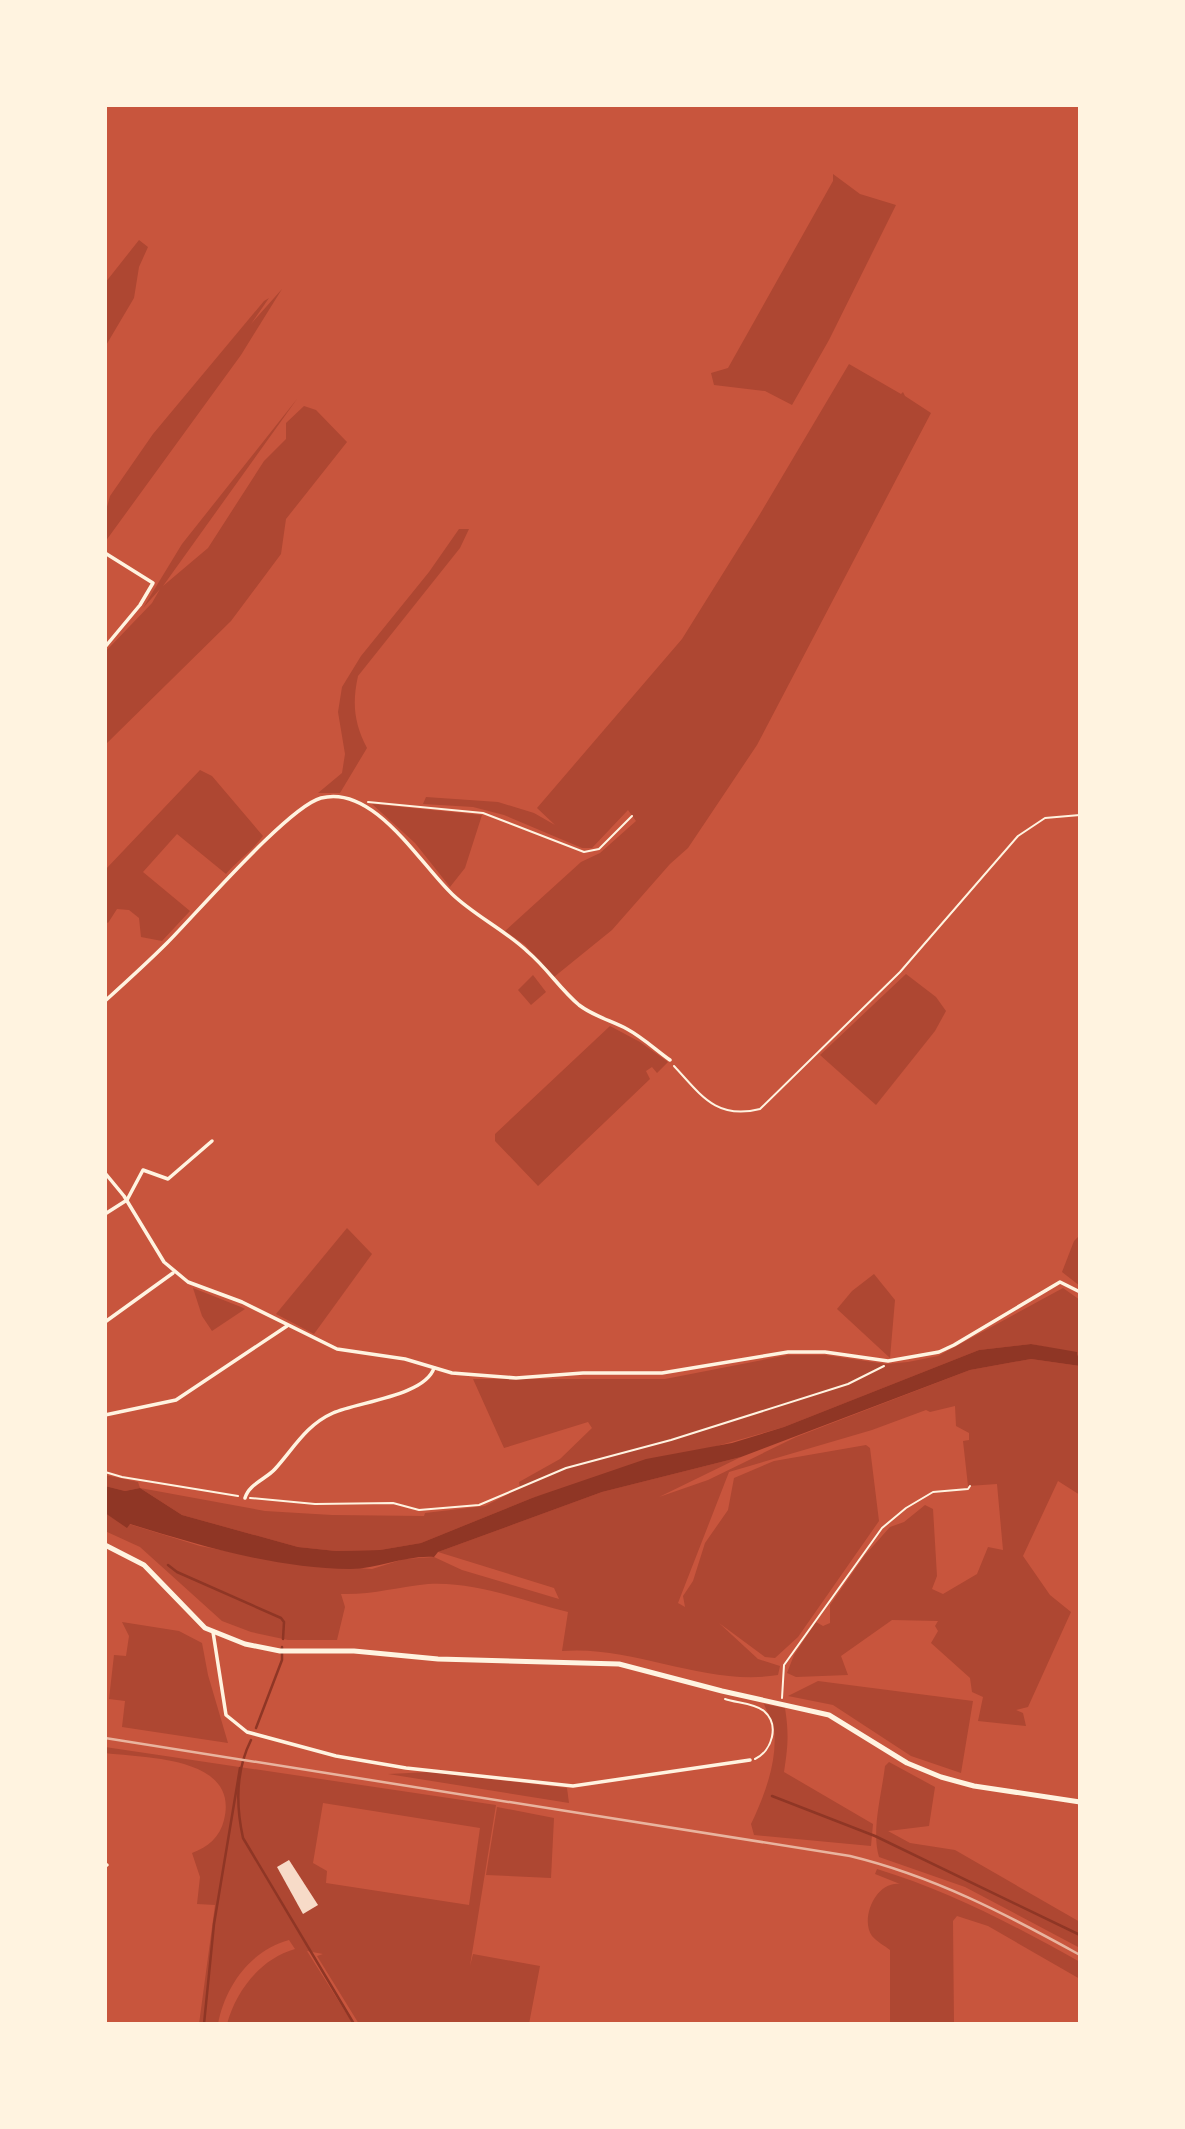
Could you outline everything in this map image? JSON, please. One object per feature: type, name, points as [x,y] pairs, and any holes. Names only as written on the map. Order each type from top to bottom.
[{"type":"main road","points":[[105,1545],[144,1565],[198,1622],[213,1632],[245,1644],[282,1651],[354,1651],[457,1660],[603,1661],[722,1691],[781,1702],[838,1718],[907,1763],[941,1777],[974,1786],[1080,1802]]},
{"type":"street","points":[[105,553],[153,583],[105,647]]},
{"type":"street","points":[[105,1001],[305,806],[329,797],[360,803],[411,845],[451,893],[528,951],[561,990],[583,1008],[630,1031],[670,1060]]},
{"type":"street","points":[[105,1214],[127,1200],[143,1170],[168,1179],[212,1141]]},
{"type":"street","points":[[105,1173],[127,1200],[173,1273],[188,1282],[242,1302],[337,1349],[405,1359],[471,1375],[516,1378],[583,1373],[662,1373],[788,1352],[825,1352],[888,1361],[939,1352],[1060,1282],[1080,1292]]},
{"type":"street","points":[[105,1322],[173,1273]]},
{"type":"street","points":[[105,1415],[176,1400],[287,1326]]},
{"type":"street","points":[[245,1498],[248,1490],[276,1468],[298,1439],[319,1421],[335,1412],[392,1396],[417,1384],[432,1373],[434,1368]]},
{"type":"street","points":[[213,1632],[226,1715],[247,1732],[336,1756],[407,1768],[573,1786],[750,1760]]},
{"type":"path","points":[[360,803],[373,801],[484,813],[584,852],[599,849],[632,816]]},
{"type":"path","points":[[670,1060],[705,1099],[718,1108],[734,1113],[760,1109],[900,972],[1030,826],[1045,818],[1080,815]]},
{"type":"path","points":[[105,1472],[245,1498],[316,1504],[393,1503],[419,1510],[479,1505],[566,1468],[671,1440],[848,1384],[880,1369],[888,1361]]},
{"type":"path","points":[[781,1702],[784,1665],[871,1541],[890,1521],[923,1497],[933,1492],[968,1489],[970,1486]]},
{"type":"path","points":[[722,1691],[721,1696],[727,1700],[759,1708],[768,1717],[772,1727],[771,1743],[766,1752],[750,1760]]},
{"type":"shaded area","points":[[833,174],[860,194],[896,205],[829,340],[792,405],[765,391],[714,385],[711,373],[728,368],[833,181]]},
{"type":"shaded area","points":[[139,240],[148,247],[139,267],[134,298],[105,347],[105,283]]},
{"type":"shaded area","points":[[282,289],[241,355],[105,542],[105,514],[110,496],[153,434],[264,301],[269,298],[251,324]]},
{"type":"shaded area","points":[[849,364],[901,394],[903,392],[931,413],[757,745],[688,848],[670,864],[612,930],[554,977],[525,945],[505,931],[581,862],[600,853],[636,821],[628,810],[592,848],[582,848],[504,815],[473,807],[423,804],[426,797],[498,802],[534,813],[555,825],[537,808],[682,639]]},
{"type":"shaded area","points":[[297,399],[163,586],[208,548],[264,461],[286,439],[286,423],[304,406],[316,410],[347,442],[286,519],[281,554],[231,621],[105,745],[105,652],[152,603],[160,589],[143,608],[182,544]]},
{"type":"shaded area","points":[[459,529],[469,529],[460,548],[358,676],[355,713],[367,748],[340,793],[318,793],[342,773],[345,754],[338,712],[342,687],[361,656],[429,572]]},
{"type":"shaded area","points":[[200,770],[212,776],[263,836],[226,874],[177,834],[143,872],[190,911],[162,941],[141,937],[139,918],[129,910],[117,909],[108,923],[105,921],[105,870]]},
{"type":"shaded area","points":[[372,804],[482,815],[465,868],[450,887],[415,843]]},
{"type":"shaded area","points":[[906,974],[936,997],[946,1011],[935,1031],[876,1105],[820,1055]]},
{"type":"shaded area","points":[[533,975],[546,992],[531,1005],[518,990]]},
{"type":"shaded area","points":[[610,1026],[640,1042],[668,1062],[657,1073],[652,1067],[646,1071],[650,1079],[538,1186],[495,1141],[495,1134]]},
{"type":"shaded area","points":[[347,1228],[372,1254],[314,1334],[276,1314]]},
{"type":"shaded area","points":[[1080,1235],[1080,1286],[1062,1272],[1074,1241]]},
{"type":"shaded area","points":[[874,1274],[895,1300],[890,1358],[837,1309],[852,1291]]},
{"type":"shaded area","points":[[193,1288],[245,1309],[212,1331],[202,1316]]},
{"type":"shaded area","points":[[1063,1288],[1080,1300],[1080,1354],[1031,1344],[979,1350],[784,1427],[532,1498],[421,1543],[380,1550],[336,1551],[298,1547],[182,1515],[140,1488],[265,1511],[332,1515],[424,1516],[425,1513],[485,1506],[520,1488],[519,1482],[560,1459],[592,1428],[588,1422],[504,1448],[473,1379],[665,1379],[788,1355],[825,1355],[886,1364],[908,1362],[938,1356]]},
{"type":"shaded area","points":[[1031,1344],[1077,1352],[1080,1366],[1031,1359],[970,1370],[741,1457],[602,1492],[438,1552],[434,1557],[350,1569],[294,1565],[211,1548],[130,1524],[127,1528],[105,1513],[105,1486],[125,1491],[140,1488],[182,1515],[298,1547],[336,1551],[380,1550],[421,1543],[532,1498],[646,1459],[732,1443],[784,1427],[979,1350]]},
{"type":"shaded area","points":[[1031,1359],[1080,1366],[1080,1495],[1058,1481],[1023,1556],[1050,1595],[1071,1612],[1028,1707],[1016,1710],[1023,1713],[1026,1726],[978,1721],[983,1697],[972,1692],[970,1678],[931,1643],[938,1631],[935,1626],[938,1621],[892,1620],[841,1656],[848,1675],[796,1677],[787,1673],[794,1655],[816,1622],[823,1626],[830,1623],[830,1605],[865,1555],[890,1527],[904,1522],[925,1505],[933,1509],[937,1576],[932,1589],[943,1594],[977,1574],[988,1547],[1003,1550],[997,1484],[968,1486],[963,1441],[969,1440],[969,1433],[956,1426],[955,1406],[930,1412],[926,1410],[872,1430],[729,1472],[678,1603],[685,1607],[683,1596],[693,1581],[705,1543],[728,1510],[734,1478],[774,1461],[866,1445],[870,1448],[879,1521],[798,1637],[775,1658],[765,1657],[719,1623],[758,1659],[780,1666],[778,1675],[724,1675],[616,1654],[562,1651],[568,1612],[499,1593],[445,1584],[341,1594],[345,1607],[337,1640],[288,1640],[251,1632],[222,1621],[140,1547],[105,1531],[105,1513],[116,1520],[200,1546],[288,1563],[372,1569],[404,1559],[434,1557],[462,1570],[559,1599],[554,1588],[438,1552],[602,1492],[741,1457],[659,1497],[708,1480],[796,1437],[970,1370]]},
{"type":"shaded area","points":[[105,1475],[138,1482],[140,1488],[125,1491],[105,1486]]},
{"type":"shaded area","points":[[122,1622],[179,1631],[202,1643],[208,1675],[228,1743],[122,1727],[125,1701],[109,1699],[114,1655],[126,1656],[129,1636]]},
{"type":"shaded area","points":[[818,1681],[973,1701],[961,1773],[911,1756],[833,1705],[788,1696]]},
{"type":"shaded area","points":[[764,1704],[785,1708],[788,1740],[784,1772],[873,1824],[871,1846],[754,1835],[751,1824],[765,1791],[775,1741],[773,1725]]},
{"type":"shaded area","points":[[105,1747],[496,1805],[470,1966],[473,1954],[540,1966],[529,2024],[359,2024],[317,1956],[323,1954],[307,1951],[353,2024],[227,2024],[243,1988],[260,1968],[295,1949],[289,1940],[263,1952],[242,1972],[227,1996],[218,2024],[199,2024],[215,1905],[197,1904],[200,1877],[192,1853],[203,1848],[220,1831],[224,1820],[225,1799],[218,1783],[204,1772],[185,1764],[105,1753]],"holes":[[[323,1803],[480,1828],[469,1905],[326,1883],[327,1871],[313,1863]],[[289,1860],[318,1905],[303,1913],[278,1867]]]},
{"type":"shaded area","points":[[889,1762],[935,1787],[929,1826],[888,1831],[910,1843],[955,1850],[1080,1922],[1080,1948],[965,1887],[879,1857],[877,1823],[885,1766]]},
{"type":"shaded area","points":[[430,1772],[567,1788],[569,1803],[388,1774]]},
{"type":"shaded area","points":[[497,1807],[554,1818],[551,1878],[486,1875]]},
{"type":"shaded area","points":[[877,1869],[955,1898],[1055,1948],[1080,1962],[1080,1979],[988,1926],[957,1916],[953,1921],[954,2024],[890,2024],[890,1950],[872,1936],[868,1921],[872,1903],[877,1895],[891,1885],[900,1884],[875,1874]]},
{"type":"building","points":[[289,1860],[318,1905],[303,1914],[277,1867]]},
{"type":"waterway","points":[[168,1565],[177,1572],[281,1618],[284,1622],[283,1639]]},
{"type":"waterway","points":[[256,1728],[282,1660],[282,1647]]},
{"type":"waterway","points":[[251,1740],[242,1763],[239,1788],[243,1838],[354,2024]]},
{"type":"waterway","points":[[204,2024],[214,1924],[240,1768]]},
{"type":"waterway","points":[[772,1796],[875,1836],[1080,1935]]},
{"type":"railway","points":[[105,1738],[850,1856],[940,1885],[1025,1925],[1080,1955]]}]
